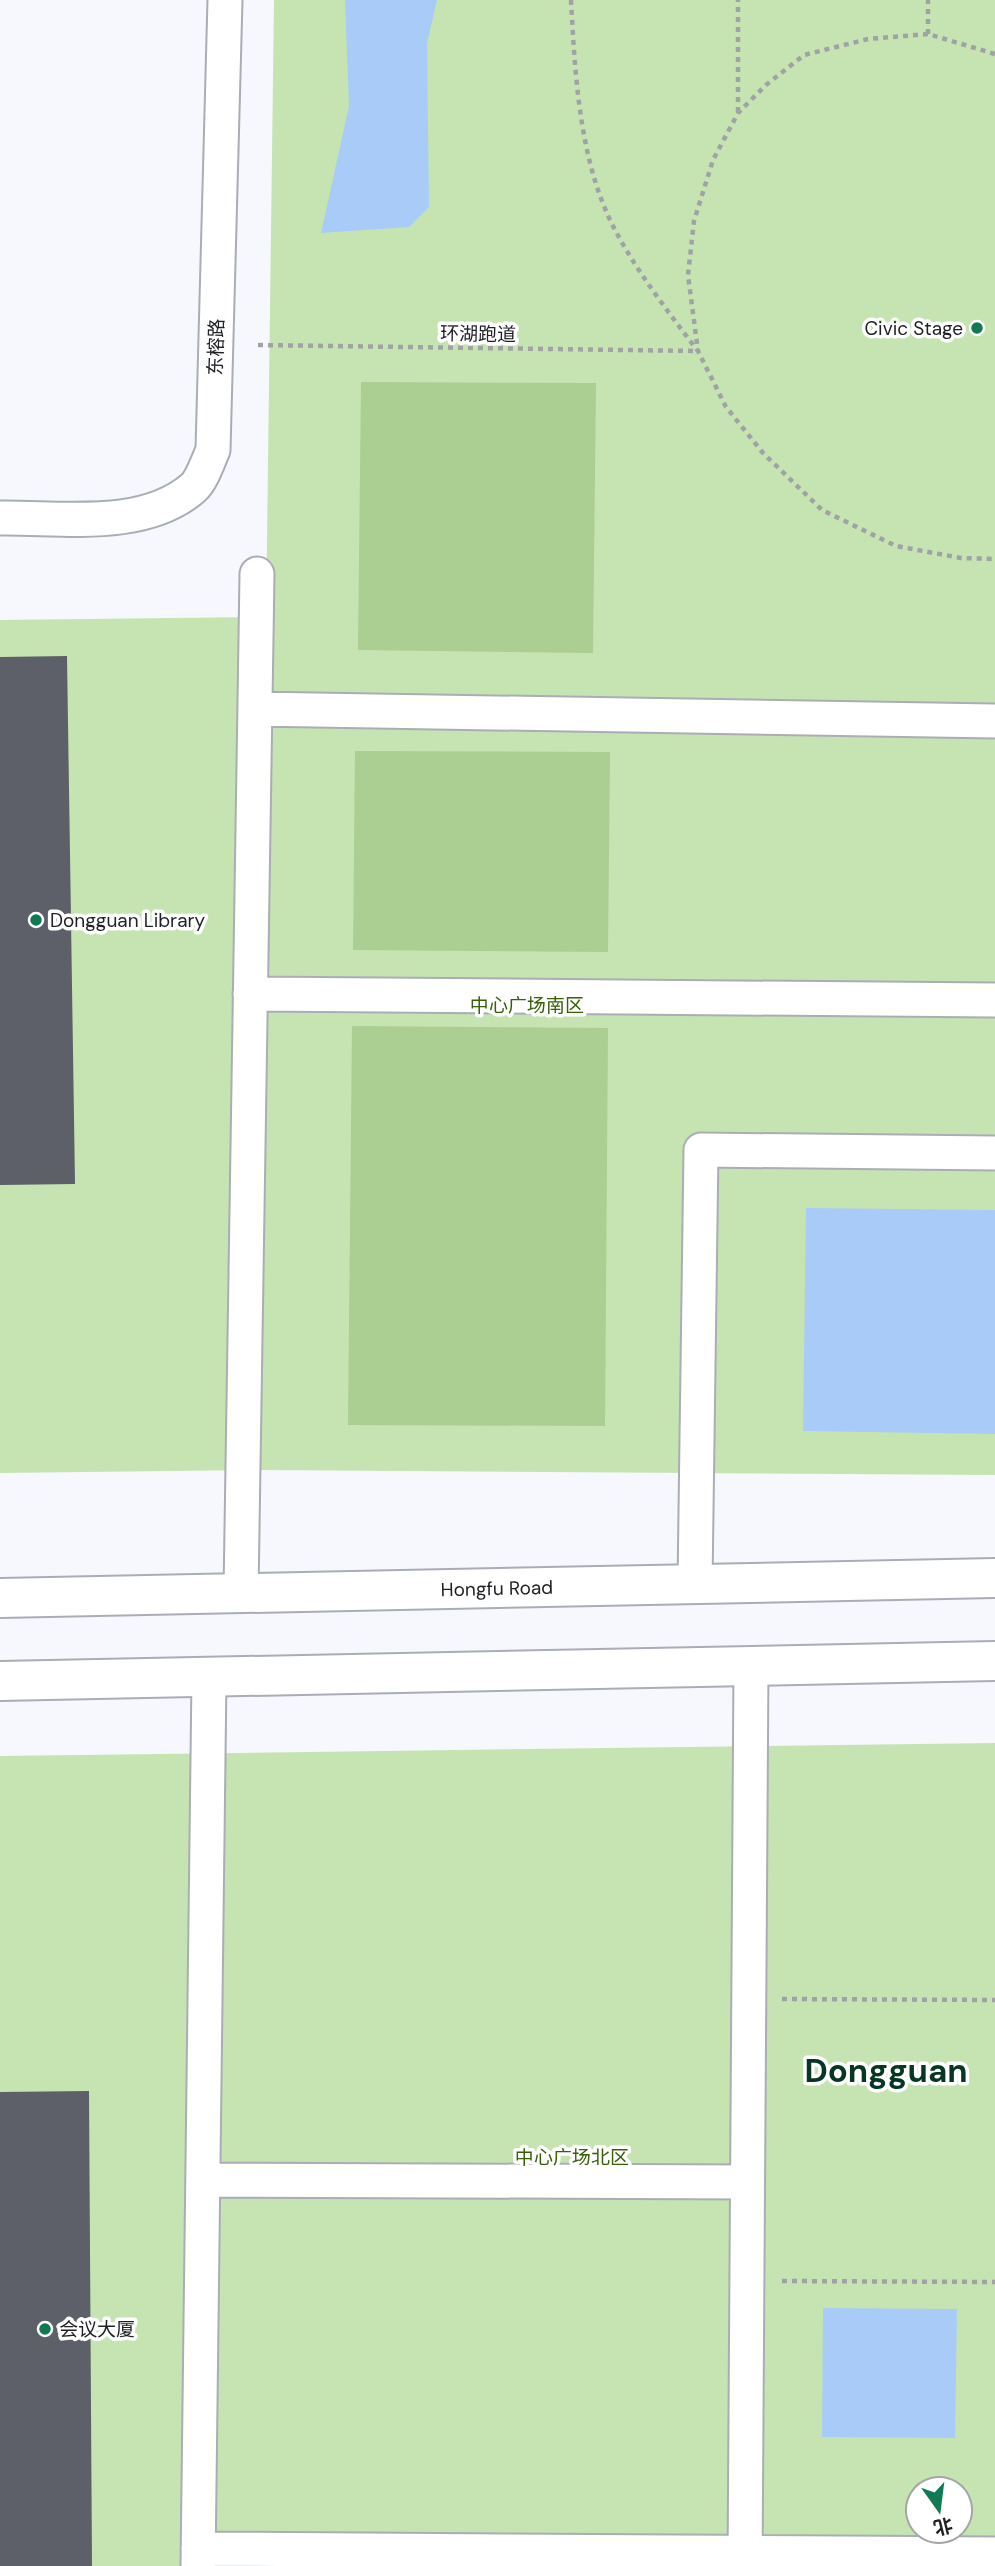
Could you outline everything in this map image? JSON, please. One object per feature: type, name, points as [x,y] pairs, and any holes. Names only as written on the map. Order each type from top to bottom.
[{"type":"main road","name":"Hongfu Road","points":[[0,1598],[995,1578]]},
{"type":"main road","points":[[0,1681],[995,1661]]},
{"type":"street","name":"东榕路","points":[[0,518],[130,517],[166,505],[195,486],[213,450],[225,0]]},
{"type":"street","points":[[241,1593],[257,574]]},
{"type":"street","points":[[255,709],[995,720]]},
{"type":"street","points":[[250,994],[995,1000]]},
{"type":"street","points":[[695,1584],[701,1150],[995,1153]]},
{"type":"street","points":[[745,2559],[751,1666]]},
{"type":"street","points":[[209,1677],[198,2557],[745,2559],[995,2554]]},
{"type":"street","points":[[202,2180],[747,2182]]},
{"type":"path","points":[[571,0],[576,89],[589,154],[612,224],[650,288],[698,351],[726,407],[763,453],[822,510],[896,546],[961,558],[995,559]]},
{"type":"path","points":[[737,113],[738,0]]},
{"type":"path","points":[[928,0],[928,34]]},
{"type":"path","points":[[698,351],[688,275],[694,221],[713,160],[737,113],[765,85],[804,55],[868,39],[928,34],[995,54]]},
{"type":"path","name":"环湖跑道","points":[[258,345],[698,351]]},
{"type":"path","points":[[749,1999],[995,2000]]},
{"type":"path","points":[[747,2281],[995,2282]]},
{"type":"green space","name":"中心广场南区","points":[[274,0],[995,0],[995,1475],[260,1470],[0,1473],[0,620],[266,617]]},
{"type":"green space","points":[[361,382],[596,383],[593,653],[358,650]]},
{"type":"green space","points":[[355,751],[610,752],[608,952],[353,950]]},
{"type":"green space","points":[[352,1026],[608,1028],[605,1426],[348,1425]]},
{"type":"green space","name":"中心广场北区","points":[[995,1743],[995,2566],[0,2566],[0,1756]]},
{"type":"water","points":[[345,0],[437,0],[427,43],[429,207],[409,227],[321,233],[349,106]]},
{"type":"water","points":[[806,1208],[995,1210],[995,1434],[803,1431]]},
{"type":"water","points":[[823,2308],[957,2309],[955,2438],[822,2437]]},
{"type":"building","name":"Dongguan Library","points":[[67,656],[75,1184],[0,1185],[0,657]]},
{"type":"building","name":"会议大厦","points":[[89,2091],[92,2566],[0,2566],[0,2092]]},
{"type":"place","name":"Civic Stage","points":[[977,328]]},
{"type":"place","name":"Dongguan Library","points":[[36,920]]},
{"type":"place","name":"会议大厦","points":[[45,2329]]},
{"type":"district","name":"Dongguan","points":[[886,2070]]}]
